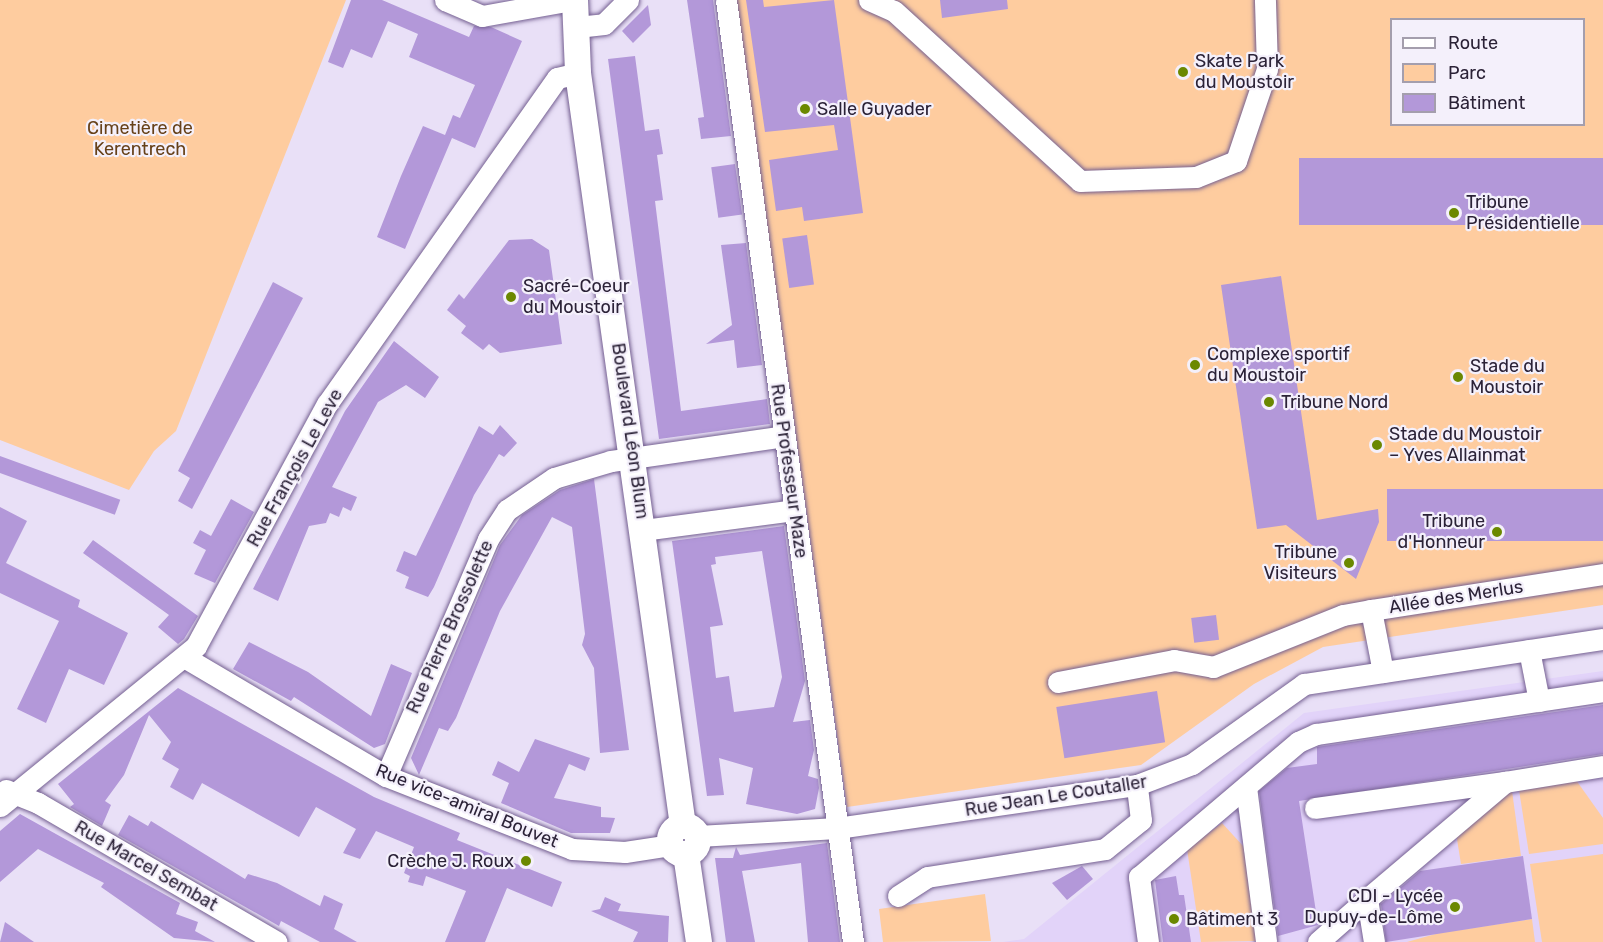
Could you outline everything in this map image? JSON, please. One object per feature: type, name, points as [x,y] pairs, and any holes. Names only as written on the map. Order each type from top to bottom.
[{"type":"main road","name":"Boulevard Léon Blum","points":[[573,0],[577,27],[578,73],[699,942]]},
{"type":"street","points":[[445,0],[482,16],[573,0]]},
{"type":"street","points":[[577,27],[603,24],[628,0]]},
{"type":"street","name":"Rue Professeur Maze","points":[[726,0],[853,942]]},
{"type":"street","points":[[869,0],[894,11],[1080,181],[1196,177],[1236,161],[1267,69],[1264,0]]},
{"type":"street","name":"Rue François Le Leve","points":[[5,796],[184,657],[222,602],[327,404],[557,78],[578,73]]},
{"type":"street","name":"Rue Pierre Brossolette","points":[[386,776],[488,539],[507,510],[554,478],[633,457],[784,436]]},
{"type":"street","points":[[643,530],[795,510]]},
{"type":"street","name":"Allée des Merlus","points":[[1383,672],[1371,610],[1603,574]]},
{"type":"street","points":[[1058,682],[1174,660],[1213,667],[1343,615],[1371,610]]},
{"type":"street","name":"Rue Jean Le Coutaller","points":[[837,828],[1137,785],[1192,764],[1304,684],[1603,639]]},
{"type":"street","points":[[1529,650],[1539,701]]},
{"type":"street","name":"Rue vice-amiral Bouvet","points":[[184,657],[386,776],[572,849],[625,852],[685,840],[837,828]]},
{"type":"street","points":[[1148,942],[1139,877],[1245,787],[1316,734],[1603,691]]},
{"type":"street","points":[[1315,808],[1603,766]]},
{"type":"street","points":[[1318,942],[1505,782]]},
{"type":"street","points":[[898,896],[927,877],[1105,849],[1141,820],[1137,785]]},
{"type":"street","points":[[1245,787],[1266,942]]},
{"type":"street","name":"Rue Marcel Sembat","points":[[5,796],[277,942]]},
{"type":"street","points":[[1367,899],[1374,942]]},
{"type":"shaded area","points":[[1603,671],[1603,942],[1003,942],[1024,939],[1304,713]]},
{"type":"green space","name":"Cimetière de Kerentrech","points":[[0,0],[346,0],[176,431],[154,451],[129,490],[0,440]]},
{"type":"green space","name":"Complexe sportif du Moustoir","points":[[736,0],[1603,0],[1603,605],[1323,647],[1254,684],[1141,765],[847,807]]},
{"type":"green space","points":[[1576,780],[1603,818],[1603,844],[1529,854],[1519,790]]},
{"type":"green space","points":[[1512,791],[1521,856],[1461,864],[1455,827],[1497,793]]},
{"type":"green space","points":[[1222,823],[1244,847],[1258,941],[1201,942],[1187,849]]},
{"type":"green space","points":[[1603,854],[1603,942],[1542,942],[1530,864]]},
{"type":"green space","points":[[985,894],[991,941],[883,942],[879,909]]},
{"type":"green space","points":[[1532,919],[1535,942],[1407,942],[1439,933]]},
{"type":"building","points":[[351,0],[382,0],[469,37],[474,26],[491,27],[522,41],[475,148],[452,138],[405,249],[377,237],[401,176],[423,126],[445,135],[453,115],[460,118],[475,85],[409,57],[418,34],[388,21],[372,58],[351,49],[343,68],[328,62]]},
{"type":"building","points":[[687,0],[713,0],[731,136],[701,139],[698,118],[704,117]]},
{"type":"building","name":"Salle Guyader","points":[[746,0],[763,0],[764,7],[834,0],[863,213],[804,221],[802,207],[776,211],[769,160],[838,150],[834,125],[765,132]]},
{"type":"building","points":[[940,0],[1007,0],[1008,9],[942,18]]},
{"type":"building","points":[[648,5],[651,25],[633,43],[622,31]]},
{"type":"building","points":[[635,56],[645,131],[659,129],[663,154],[657,155],[663,200],[655,201],[681,411],[767,399],[770,424],[659,439],[608,59]]},
{"type":"building","name":"Tribune Présidentielle","points":[[1299,158],[1603,158],[1603,225],[1299,225]]},
{"type":"building","points":[[735,164],[742,215],[718,218],[711,167]]},
{"type":"building","points":[[807,235],[814,285],[789,288],[782,238]]},
{"type":"building","name":"Sacré-Coeur du Moustoir","points":[[532,239],[549,250],[562,344],[500,353],[489,344],[483,350],[461,333],[466,326],[447,310],[459,294],[464,299],[509,240]]},
{"type":"building","points":[[746,243],[762,365],[737,368],[734,340],[706,344],[732,325],[721,245]]},
{"type":"building","name":"Tribune Nord","points":[[1281,276],[1317,520],[1378,509],[1379,522],[1356,579],[1286,525],[1257,529],[1221,285]]},
{"type":"building","points":[[273,282],[303,298],[192,509],[178,501],[190,478],[178,471]]},
{"type":"building","points":[[394,341],[439,377],[425,398],[406,385],[378,402],[332,487],[357,497],[351,511],[343,507],[339,517],[330,513],[326,523],[309,526],[278,601],[253,589],[345,411]]},
{"type":"building","points":[[500,425],[517,443],[504,457],[499,454],[474,495],[434,587],[428,597],[405,588],[409,577],[396,571],[404,551],[416,556],[479,426],[493,435]]},
{"type":"building","points":[[0,456],[120,500],[115,515],[0,473]]},
{"type":"building","points":[[594,479],[629,750],[600,753],[594,668],[582,645],[585,634],[572,527],[552,517],[500,611],[456,718],[448,731],[439,728],[419,775],[411,758],[500,545],[522,515],[560,490]]},
{"type":"building","name":"Tribune d'Honneur","points":[[1387,489],[1603,489],[1603,541],[1387,541]]},
{"type":"building","points":[[231,499],[254,512],[215,583],[194,574],[206,550],[193,543],[200,530],[211,536]]},
{"type":"building","points":[[0,507],[27,521],[6,563],[80,600],[78,607],[128,633],[104,685],[69,669],[46,723],[17,709],[59,621],[0,593]]},
{"type":"building","points":[[784,526],[805,681],[793,722],[810,720],[814,750],[808,776],[818,779],[819,788],[815,809],[797,814],[746,804],[753,768],[719,758],[724,795],[707,796],[672,541]],"holes":[[[762,551],[782,677],[774,707],[734,712],[729,676],[716,678],[710,627],[723,625],[711,565],[716,564],[715,557]]]},
{"type":"building","points":[[93,540],[198,616],[184,639],[178,644],[158,627],[169,615],[83,553]]},
{"type":"building","points":[[1216,615],[1219,640],[1194,643],[1191,618]]},
{"type":"building","points":[[249,642],[308,672],[371,716],[391,664],[412,673],[385,744],[374,748],[294,697],[291,701],[233,669]]},
{"type":"building","points":[[178,688],[374,797],[460,833],[457,840],[562,882],[552,907],[507,888],[485,942],[445,942],[466,891],[426,876],[423,886],[408,882],[410,876],[404,873],[414,847],[376,831],[360,859],[343,853],[356,829],[316,807],[299,837],[202,783],[193,800],[170,787],[179,769],[162,759],[171,742],[149,715],[124,775],[105,801],[111,805],[102,826],[70,807],[74,804],[58,784]]},
{"type":"building","points":[[1157,691],[1165,742],[1064,758],[1056,707]]},
{"type":"building","points":[[1603,705],[1603,754],[1299,801],[1318,925],[1278,936],[1259,791],[1287,768],[1317,764],[1317,747]]},
{"type":"building","points":[[535,739],[590,758],[585,771],[569,764],[554,798],[601,807],[601,817],[615,818],[610,833],[571,833],[501,803],[509,783],[492,775],[498,761],[519,772]]},
{"type":"building","points":[[20,814],[180,903],[176,914],[198,922],[195,931],[215,942],[174,938],[101,887],[104,883],[38,849],[0,882],[0,831]]},
{"type":"building","points":[[129,815],[148,826],[151,821],[245,879],[248,874],[277,883],[320,906],[324,895],[343,904],[334,929],[357,942],[320,942],[281,921],[279,926],[118,835]]},
{"type":"building","points":[[827,843],[840,942],[808,942],[801,863],[742,871],[755,942],[726,942],[715,858],[733,858],[736,847],[740,855]]},
{"type":"building","name":"CDI - Lycée Dupuy-de-Lôme","points":[[1523,856],[1532,919],[1386,942],[1381,904],[1420,871]]},
{"type":"building","points":[[1082,866],[1093,879],[1067,900],[1052,883]]},
{"type":"building","name":"Bâtiment 3","points":[[1176,876],[1179,895],[1184,895],[1191,942],[1163,942],[1155,880]]},
{"type":"building","points":[[605,897],[621,904],[618,911],[669,916],[668,942],[633,942],[638,932],[591,911],[600,909]]},
{"type":"building","points":[[5,922],[34,942],[0,942]]},
{"type":"place","name":"Skate Park du Moustoir","points":[[1183,72]]},
{"type":"place","name":"Salle Guyader","points":[[805,109]]},
{"type":"place","name":"Tribune Présidentielle","points":[[1454,213]]},
{"type":"place","name":"Sacré-Coeur du Moustoir","points":[[511,297]]},
{"type":"place","name":"Complexe sportif du Moustoir","points":[[1195,365]]},
{"type":"place","name":"Stade du Moustoir","points":[[1458,377]]},
{"type":"place","name":"Tribune Nord","points":[[1269,402]]},
{"type":"place","name":"Stade du Moustoir – Yves Allainmat","points":[[1377,445]]},
{"type":"place","name":"Tribune d'Honneur","points":[[1497,532]]},
{"type":"place","name":"Tribune Visiteurs","points":[[1349,563]]},
{"type":"place","name":"Crèche J. Roux","points":[[526,861]]},
{"type":"place","name":"CDI - Lycée Dupuy-de-Lôme","points":[[1455,907]]},
{"type":"place","name":"Bâtiment 3","points":[[1174,919]]}]
